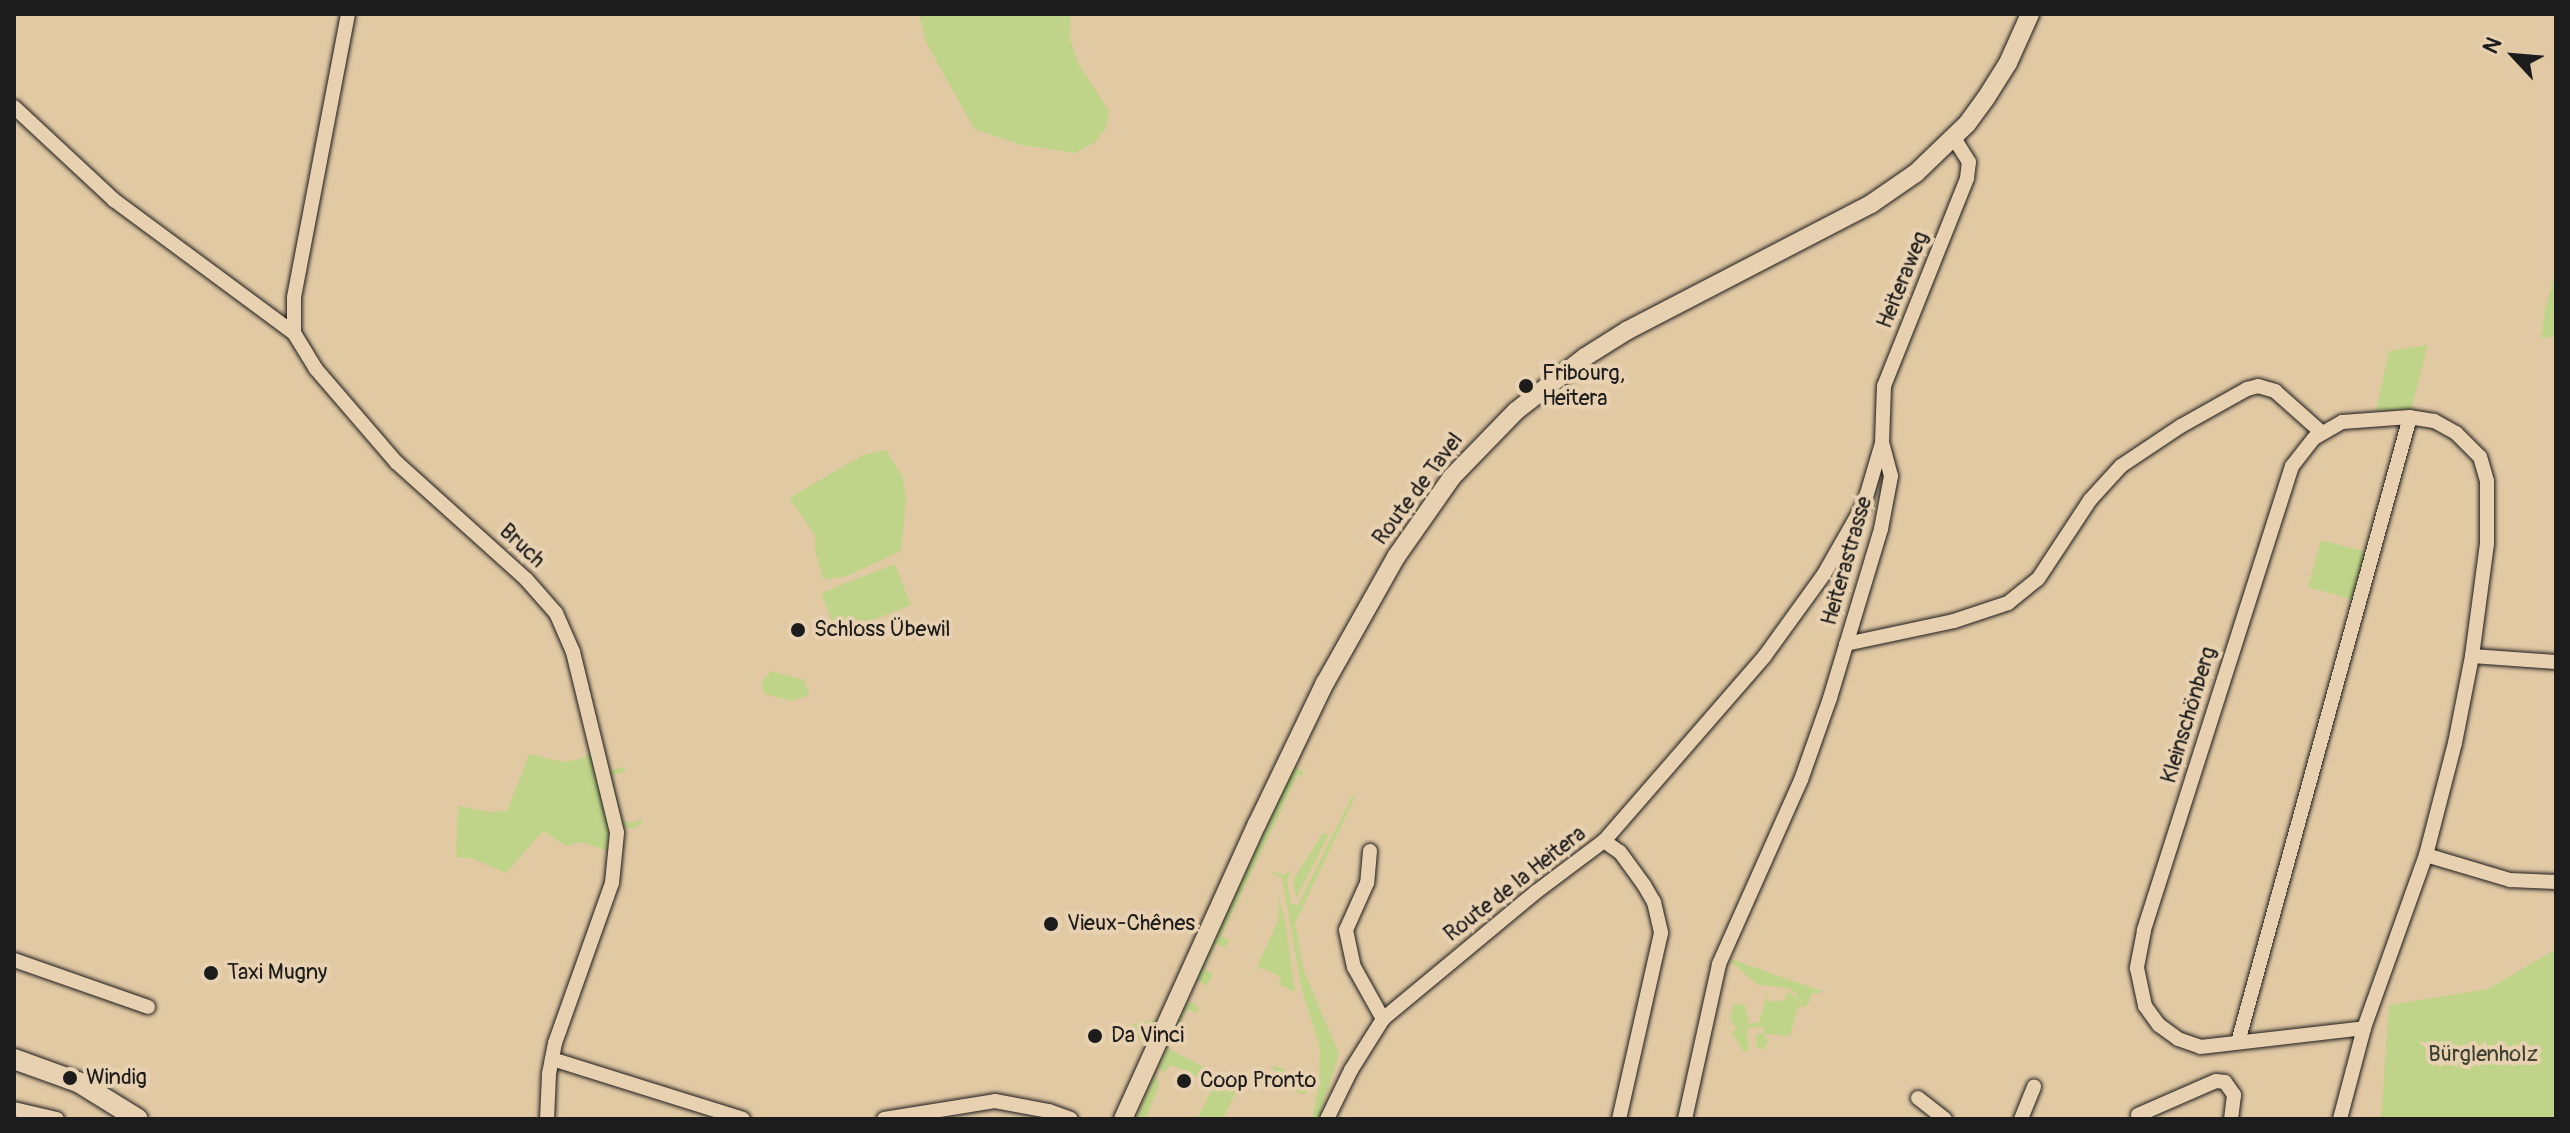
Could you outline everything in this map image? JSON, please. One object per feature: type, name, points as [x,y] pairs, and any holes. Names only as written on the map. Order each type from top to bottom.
[{"type":"main road","name":"Route de Tavel","points":[[1123,1119],[1257,824],[1325,683],[1396,557],[1452,477],[1516,411],[1585,357],[1628,330],[1871,204],[1916,173],[1954,138],[1986,98],[2008,63],[2030,14]]},
{"type":"main road","points":[[14,1059],[78,1082],[138,1119]]},
{"type":"street","points":[[294,333],[294,298],[348,14]]},
{"type":"street","points":[[14,107],[114,200],[294,333]]},
{"type":"street","name":"Heiteraweg","points":[[1882,443],[1884,386],[1967,178],[1967,156],[1954,138]]},
{"type":"street","points":[[274,316],[294,298]]},
{"type":"street","name":"Bruch","points":[[294,333],[316,369],[396,462],[526,579],[556,613],[573,652],[617,833],[612,883],[561,1022],[552,1059],[547,1119]]},
{"type":"street","points":[[1846,644],[1954,621],[2008,603],[2038,579],[2090,500],[2121,466],[2168,433],[2247,389],[2258,386],[2275,391],[2321,432],[2342,422],[2410,417],[2434,421],[2456,433],[2480,457],[2487,481],[2487,544],[2472,656],[2455,743],[2426,855],[2364,1028],[2340,1119]]},
{"type":"street","points":[[2238,1042],[2410,417]]},
{"type":"street","name":"Kleinschönberg","points":[[2321,432],[2302,450],[2292,466],[2138,957],[2139,988],[2159,1025],[2178,1039],[2201,1047],[2364,1028]]},
{"type":"street","name":"Heiterastrasse","points":[[1687,1113],[1700,1040],[1719,964],[1801,780],[1846,644],[1888,501],[1890,463],[1882,443]]},
{"type":"street","name":"Heiterastrasse","points":[[1604,841],[1764,657],[1824,574],[1864,504],[1882,443]]},
{"type":"street","points":[[2472,656],[2556,662]]},
{"type":"street","name":"Route de la Heitera","points":[[1327,1119],[1351,1070],[1383,1019],[1536,892],[1604,841],[1620,852],[1644,885],[1654,902],[1661,933],[1619,1119]]},
{"type":"street","points":[[1370,851],[1367,883],[1346,930],[1354,967],[1383,1019]]},
{"type":"street","points":[[2426,855],[2510,880],[2556,882]]},
{"type":"street","points":[[14,960],[148,1007]]},
{"type":"street","points":[[552,1059],[743,1119]]},
{"type":"street","points":[[2138,1115],[2216,1081],[2225,1082],[2234,1095],[2231,1119]]},
{"type":"street","points":[[2021,1119],[2034,1087]]},
{"type":"street","points":[[1918,1098],[1945,1119]]},
{"type":"street","points":[[985,1102],[985,1119]]},
{"type":"street","points":[[884,1119],[985,1102],[1030,1106],[1071,1119]]},
{"type":"street","points":[[14,1109],[57,1119]]},
{"type":"green space","points":[[919,14],[1071,14],[1070,39],[1078,63],[1109,111],[1106,128],[1095,142],[1075,153],[1022,145],[974,129],[926,42]]},
{"type":"green space","points":[[2556,270],[2556,336],[2541,338],[2545,309]]},
{"type":"green space","points":[[2428,345],[2411,410],[2376,411],[2389,351]]},
{"type":"green space","points":[[886,450],[903,478],[906,498],[901,551],[847,576],[824,580],[815,551],[815,535],[789,498],[863,455]]},
{"type":"green space","points":[[2321,540],[2366,552],[2353,600],[2308,587]]},
{"type":"green space","points":[[895,564],[911,605],[837,634],[821,593]]},
{"type":"green space","points":[[771,671],[804,680],[809,695],[791,701],[765,694],[761,683]]},
{"type":"green space","points":[[592,752],[611,825],[612,852],[581,842],[566,846],[543,831],[506,873],[471,858],[456,857],[458,806],[489,812],[507,811],[529,754],[564,762],[580,759]]},
{"type":"green space","points":[[1294,766],[1304,772],[1302,776],[1298,774],[1221,936],[1229,940],[1225,948],[1216,944],[1204,969],[1213,974],[1207,986],[1197,980]]},
{"type":"green space","points":[[624,767],[625,772],[612,775],[622,820],[632,823],[641,819],[642,823],[633,829],[622,826],[606,771]]},
{"type":"green space","points":[[1352,796],[1355,797],[1295,923],[1304,971],[1339,1054],[1321,1111],[1324,1113],[1321,1119],[1312,1119],[1319,1083],[1320,1049],[1301,986],[1282,878],[1272,873],[1283,875],[1291,870],[1287,880],[1291,904],[1298,905]]},
{"type":"green space","points":[[1323,833],[1329,834],[1296,898],[1293,880]]},
{"type":"green space","points":[[1279,897],[1295,992],[1278,984],[1281,977],[1260,967],[1255,971],[1278,921]]},
{"type":"green space","name":"Bürglenholz","points":[[2556,949],[2556,1119],[2381,1119],[2389,1005],[2488,989]]},
{"type":"green space","points":[[1725,957],[1825,992],[1812,994],[1806,1007],[1798,1006],[1790,1036],[1764,1034],[1768,1041],[1763,1050],[1756,1047],[1757,1034],[1764,1033],[1763,1027],[1747,1028],[1749,1050],[1744,1052],[1731,1032],[1736,1029],[1730,1018],[1734,1004],[1745,1005],[1749,1024],[1759,1022],[1766,997],[1772,1002],[1785,1000],[1787,991],[1795,996],[1797,1005],[1797,994],[1788,988],[1758,985]]},
{"type":"green space","points":[[1191,1002],[1199,1007],[1197,1014],[1187,1009],[1168,1049],[1252,1091],[1238,1087],[1223,1119],[1197,1119],[1214,1085],[1170,1065],[1163,1074],[1159,1067],[1186,1004]]},
{"type":"green space","points":[[1157,1019],[1148,1039],[1123,1041],[1122,1027]]},
{"type":"green space","points":[[1273,1065],[1285,1070],[1283,1076],[1304,1086],[1309,1079],[1308,1092],[1302,1094],[1281,1085],[1275,1077]]},
{"type":"green space","points":[[1155,1074],[1159,1085],[1146,1119],[1136,1119]]},
{"type":"place","name":"Fribourg, Heitera","points":[[1526,386]]},
{"type":"place","name":"Schloss Übewil","points":[[798,630]]},
{"type":"place","name":"Vieux-Chênes","points":[[1051,924]]},
{"type":"place","name":"Taxi Mugny","points":[[211,973]]},
{"type":"place","name":"Da Vinci","points":[[1095,1036]]},
{"type":"place","name":"Windig","points":[[70,1078]]},
{"type":"place","name":"Coop Pronto","points":[[1184,1081]]}]
